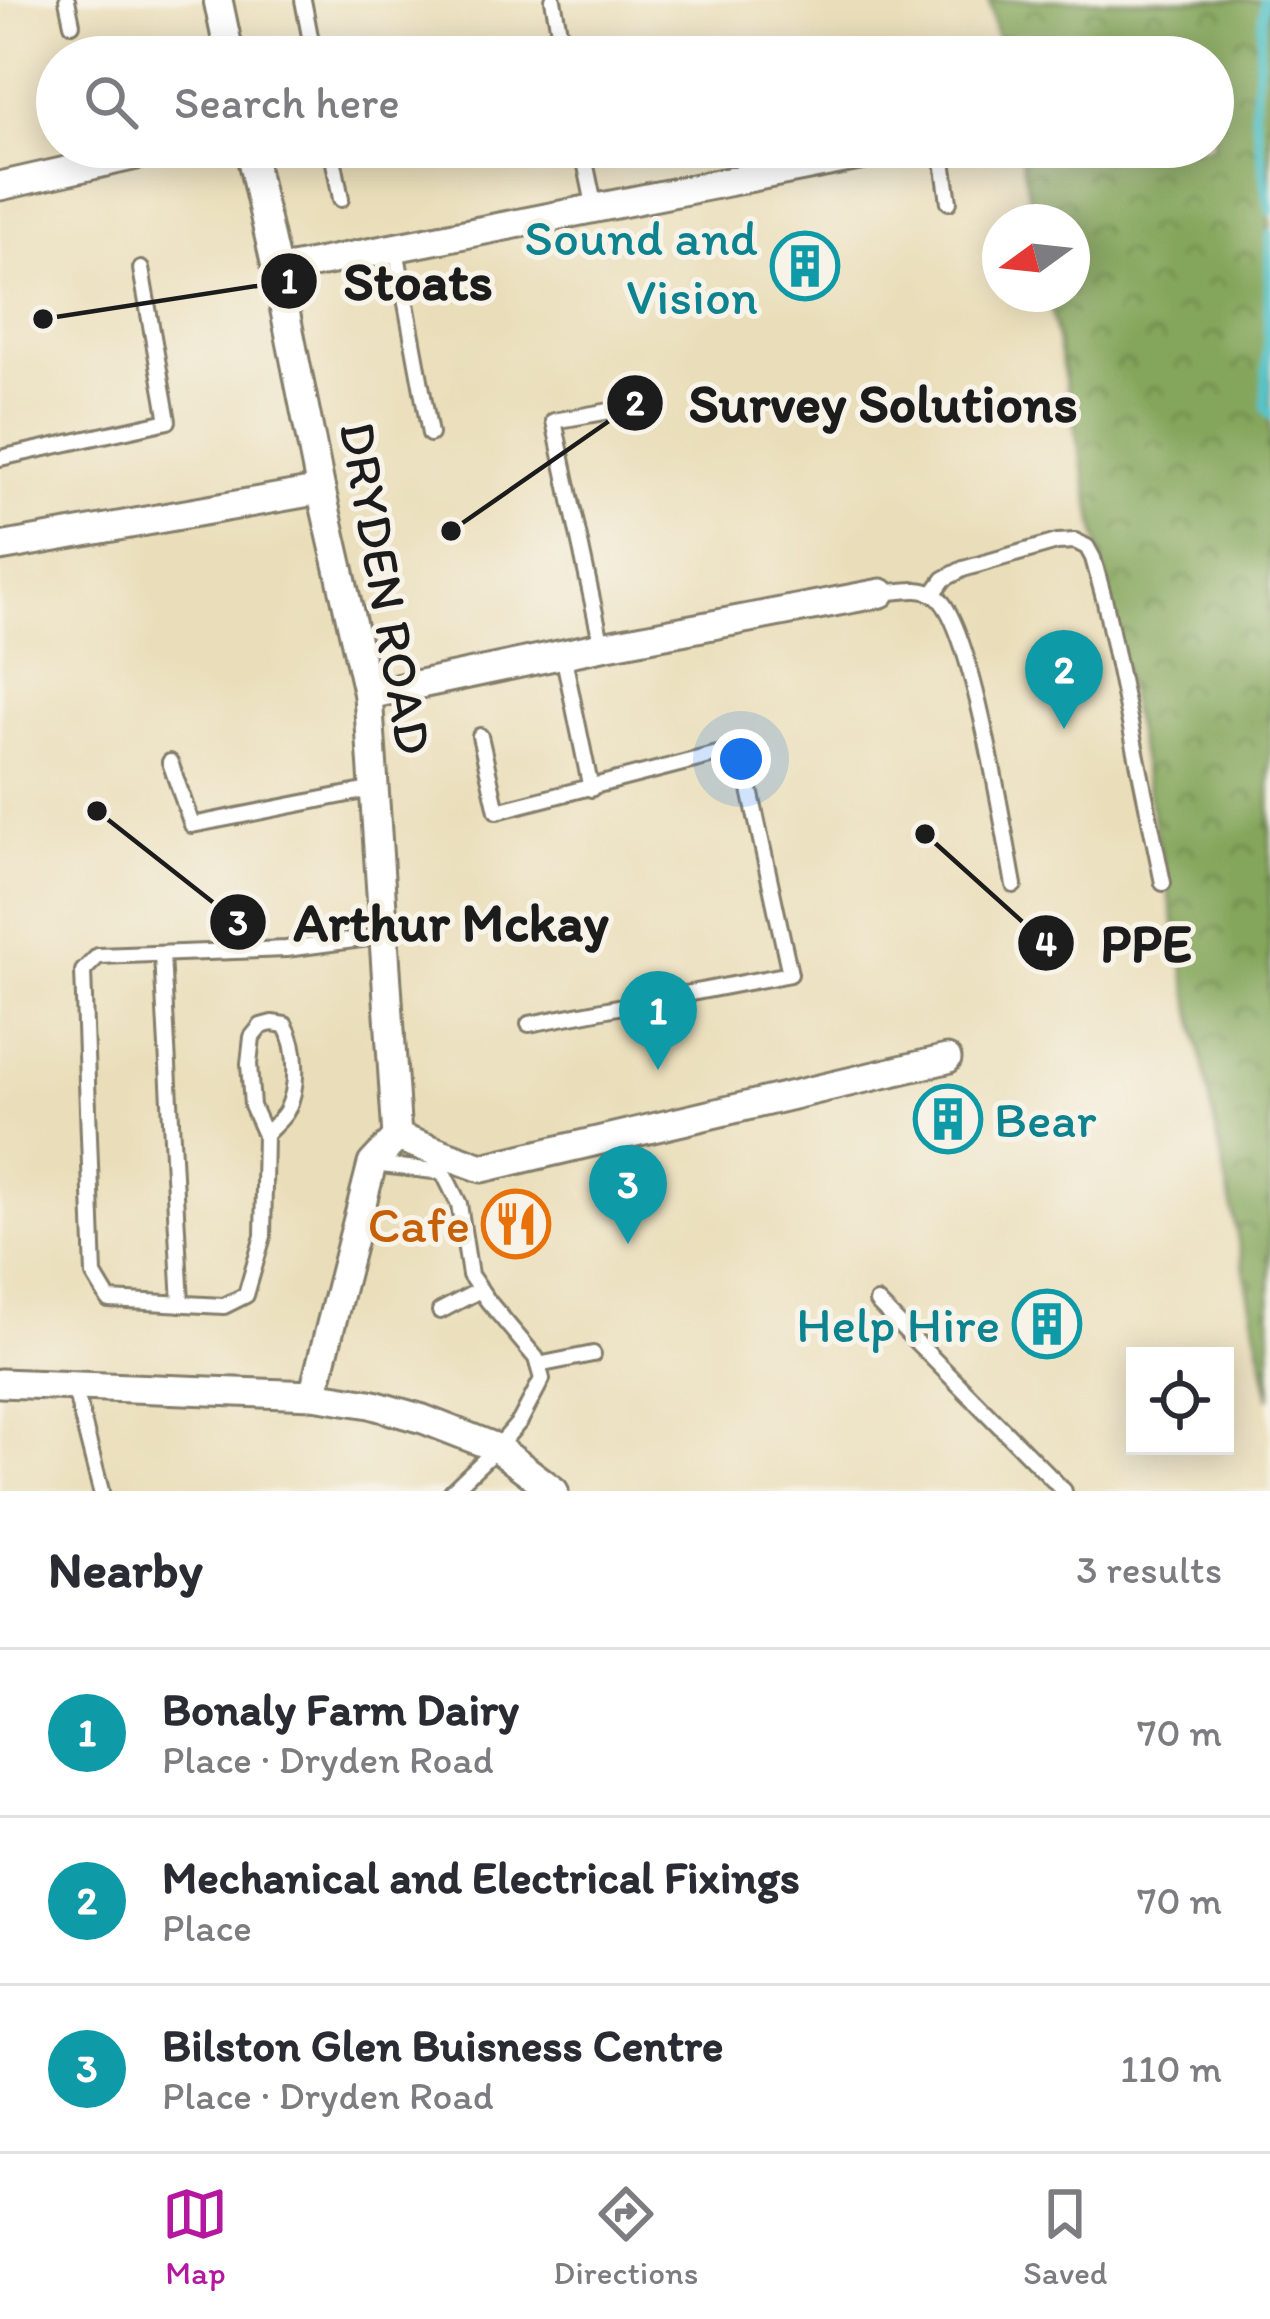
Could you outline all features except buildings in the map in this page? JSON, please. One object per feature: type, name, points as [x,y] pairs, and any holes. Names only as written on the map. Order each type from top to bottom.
[{"type":"street","points":[[218,0],[226,36]]},
{"type":"street","points":[[0,186],[79,168]]},
{"type":"street","name":"DRYDEN ROAD","points":[[254,168],[368,695],[397,1137]]},
{"type":"street","points":[[277,271],[800,168]]},
{"type":"street","points":[[0,547],[321,490]]},
{"type":"street","points":[[368,695],[881,593]]},
{"type":"street","points":[[313,1395],[373,1163],[397,1137],[482,1168],[947,1059]]},
{"type":"street","points":[[0,1383],[313,1395],[370,1404],[497,1448],[554,1491]]},
{"type":"lane","points":[[67,0],[72,24]]},
{"type":"lane","points":[[303,0],[310,36]]},
{"type":"lane","points":[[553,0],[560,36]]},
{"type":"lane","points":[[335,168],[341,199]]},
{"type":"lane","points":[[587,168],[596,209]]},
{"type":"lane","points":[[944,168],[949,202]]},
{"type":"lane","points":[[395,249],[430,434]]},
{"type":"lane","points":[[0,458],[168,421],[141,269]]},
{"type":"lane","points":[[602,646],[554,421],[649,404]]},
{"type":"lane","points":[[933,594],[944,579],[963,569],[1057,542],[1075,541],[1087,547],[1105,602],[1163,883]]},
{"type":"lane","points":[[881,593],[925,590],[942,601],[956,625],[1014,885]]},
{"type":"lane","points":[[563,654],[591,789]]},
{"type":"lane","points":[[480,736],[497,811],[741,748],[790,974],[529,1024]]},
{"type":"lane","points":[[170,762],[192,825],[374,789]]},
{"type":"lane","points":[[265,1135],[286,1113],[295,1055],[285,1025],[272,1023],[261,1026],[252,1037],[249,1064],[252,1106],[265,1135],[263,1236],[246,1295],[224,1306],[109,1300],[94,1275],[82,971],[98,956],[286,949],[384,936]]},
{"type":"lane","points":[[162,955],[181,1304]]},
{"type":"lane","points":[[373,1163],[443,1172],[459,1204],[470,1275],[536,1358],[542,1379],[520,1421],[452,1491]]},
{"type":"lane","points":[[440,1311],[480,1290]]},
{"type":"lane","points":[[877,1302],[1064,1491]]},
{"type":"lane","points":[[538,1365],[593,1354]]},
{"type":"lane","points":[[74,1385],[101,1491]]},
{"type":"green space","points":[[989,0],[1270,0],[1270,1399],[1052,312],[1090,312],[1090,204],[1030,204],[1023,168],[1234,168],[1234,36],[997,36]]},
{"type":"waterway","points":[[1264,0],[1254,111],[1270,211]]},
{"type":"waterway","points":[[1270,234],[1265,407],[1270,415]]},
{"type":"place","name":"Sound and Vision","points":[[805,266]]},
{"type":"place","name":"Stoats","points":[[43,319]]},
{"type":"place","name":"Survey Solutions","points":[[451,531]]},
{"type":"place","name":"Mechanical and Electrical Fixings","points":[[1064,729]]},
{"type":"place","name":"Arthur Mckay","points":[[97,811]]},
{"type":"place","name":"PPE","points":[[925,834]]},
{"type":"place","name":"Bonaly Farm Dairy","points":[[658,1070]]},
{"type":"place","name":"Bear","points":[[948,1119]]},
{"type":"place","name":"Cafe","points":[[516,1224]]},
{"type":"place","name":"Bilston Glen Buisness Centre","points":[[628,1244]]},
{"type":"place","name":"Help Hire","points":[[1047,1324]]}]
